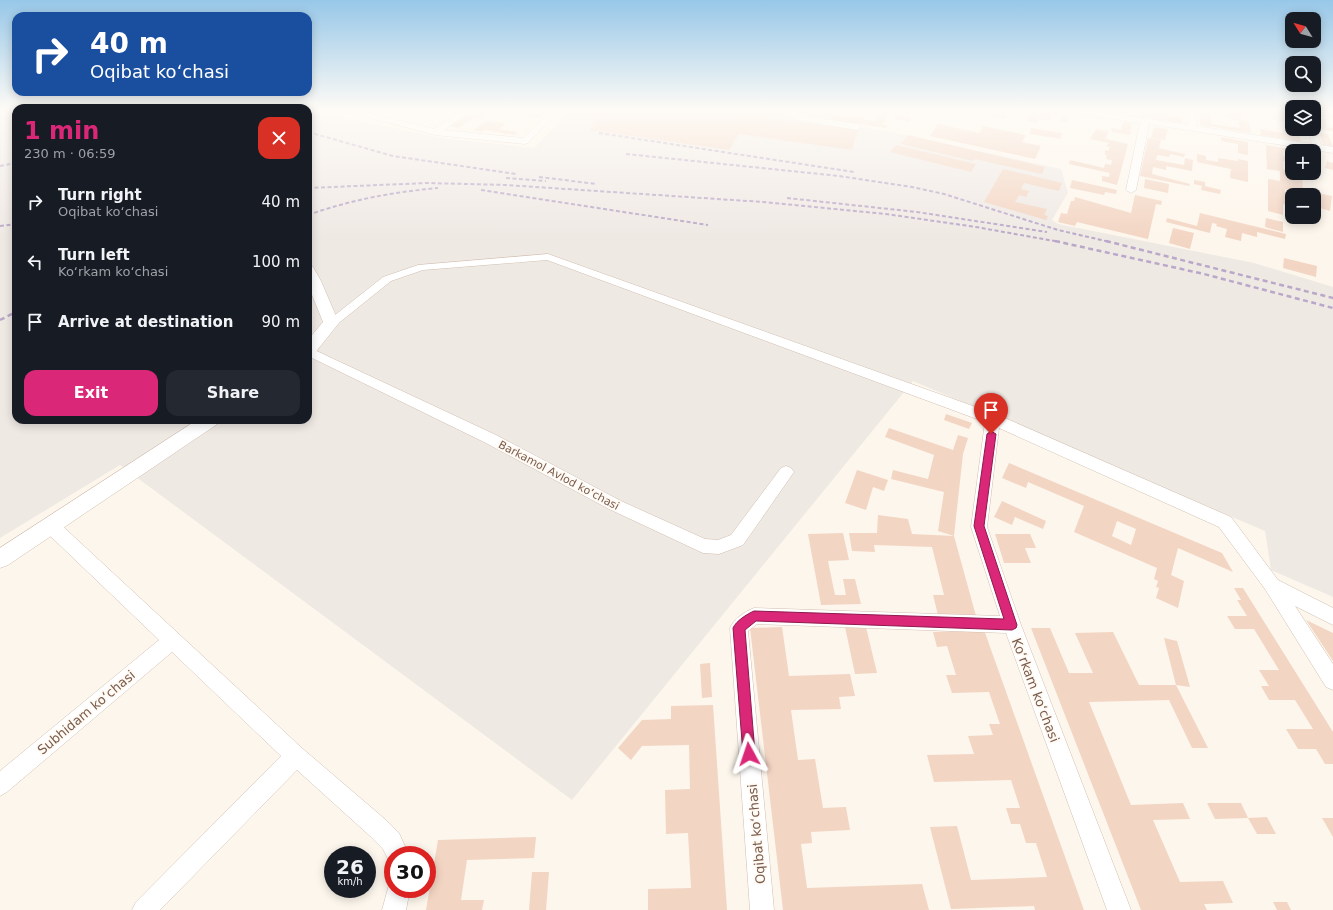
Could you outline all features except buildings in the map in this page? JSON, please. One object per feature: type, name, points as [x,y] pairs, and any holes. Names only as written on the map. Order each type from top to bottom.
[{"type":"street","points":[[1131,190],[1139,152]]},
{"type":"street","points":[[312,345],[331,322],[387,279],[422,267],[548,257],[993,419],[1225,522],[1271,584],[1333,681]]},
{"type":"street","points":[[312,279],[331,322]]},
{"type":"street","name":"Barkamol Аvlod koʻchasi","points":[[312,352],[491,439],[622,508],[703,546],[719,547],[737,540],[786,472]]},
{"type":"street","name":"Koʻrkam koʻchasi","points":[[993,419],[979,526],[1012,625],[1119,910]]},
{"type":"street","points":[[0,559],[204,424]]},
{"type":"street","points":[[51,526],[296,756],[378,828],[391,841],[394,846]]},
{"type":"street","points":[[1271,584],[1333,617]]},
{"type":"street","name":"Oqibat koʻchasi","points":[[762,910],[739,628],[754,616],[1012,625]]},
{"type":"street","name":"Subhidam koʻchasi","points":[[0,785],[173,640]]},
{"type":"street","points":[[144,910],[296,756]]},
{"type":"street","points":[[394,910],[396,898]]},
{"type":"shaded area","points":[[0,152],[12,152],[12,424],[312,424],[312,152],[985,152],[1061,169],[1068,193],[1052,220],[1058,224],[1254,263],[1333,287],[1333,597],[1271,570],[1265,531],[913,381],[572,800],[120,465],[0,538]]},
{"type":"railway","points":[[380,152],[393,156],[516,174]]},
{"type":"railway","points":[[726,152],[854,172]]},
{"type":"railway","points":[[626,154],[839,176],[912,187],[944,194],[1058,230],[1110,242]]},
{"type":"railway","points":[[0,166],[12,164]]},
{"type":"railway","points":[[539,177],[597,184]]},
{"type":"railway","points":[[506,178],[546,181]]},
{"type":"railway","points":[[312,188],[427,183],[506,185],[763,202],[886,214],[976,227],[1057,242]]},
{"type":"railway","points":[[312,214],[372,197],[438,188]]},
{"type":"railway","points":[[481,190],[708,225]]},
{"type":"railway","points":[[787,198],[917,212],[1047,232]]},
{"type":"railway","points":[[0,226],[12,224]]},
{"type":"railway","points":[[1057,242],[1204,274],[1333,308]]},
{"type":"railway","points":[[1110,242],[1333,298]]},
{"type":"railway","points":[[0,320],[12,314]]},
{"type":"route","points":[[749,754],[739,628],[754,616],[1012,625],[979,526],[991,434]]}]
